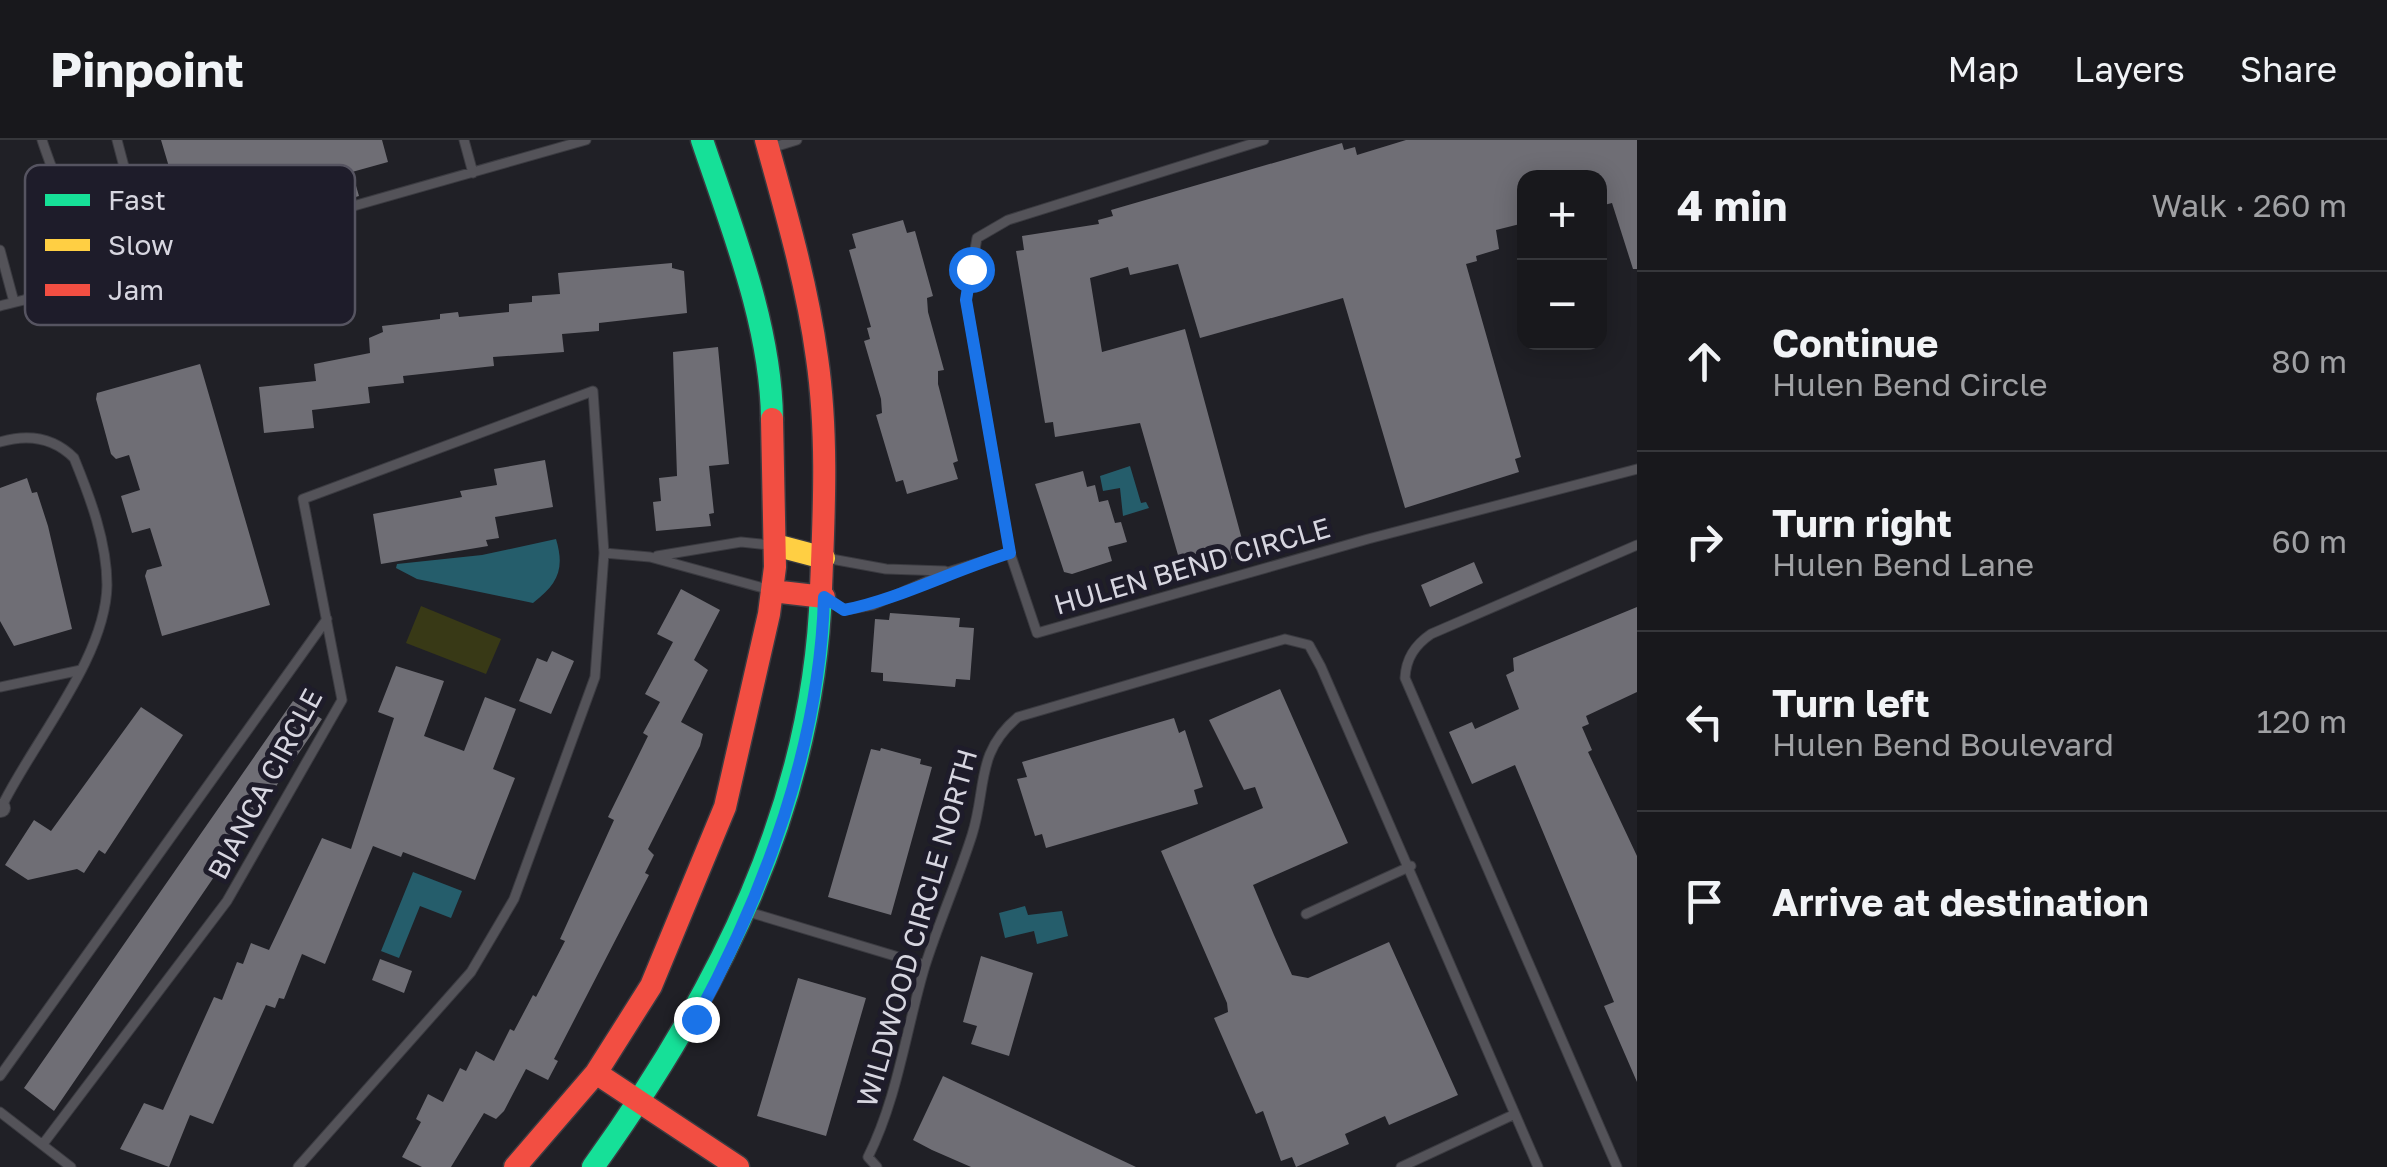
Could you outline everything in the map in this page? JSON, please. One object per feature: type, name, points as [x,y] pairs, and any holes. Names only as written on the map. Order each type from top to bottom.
[{"type":"street","points":[[515,1167],[596,1073],[650,986],[709,855],[751,710],[772,591],[772,396],[746,272],[702,140]]},
{"type":"street","points":[[592,1167],[642,1103],[696,1019],[750,912],[800,752],[824,597],[824,429],[815,339],[792,230],[768,145]]},
{"type":"street","points":[[774,546],[824,558]]},
{"type":"street","points":[[772,591],[824,597]]},
{"type":"street","points":[[596,1073],[738,1167]]},
{"type":"lane","points":[[42,140],[50,165]]},
{"type":"lane","points":[[118,140],[124,165]]},
{"type":"lane","points":[[464,140],[473,174]]},
{"type":"lane","points":[[355,207],[473,174],[548,145],[586,140]]},
{"type":"lane","points":[[768,145],[798,140]]},
{"type":"lane","name":"HULEN BEND CIRCLE","points":[[1264,140],[1008,220],[976,238],[966,300],[1010,553],[1037,633],[1386,534],[1637,469]]},
{"type":"lane","points":[[0,250],[14,302]]},
{"type":"lane","points":[[0,306],[25,299]]},
{"type":"lane","name":"BIANCA CIRCLE","points":[[44,1144],[228,902],[342,700],[303,499],[593,391],[604,553],[596,677],[514,899],[471,972],[298,1167]]},
{"type":"lane","points":[[0,442],[25,434],[64,448],[84,482],[105,556],[107,590],[81,670],[19,770],[0,809]]},
{"type":"lane","points":[[650,557],[741,542],[774,546]]},
{"type":"lane","points":[[1617,1167],[1405,678],[1406,665],[1418,644],[1431,634],[1637,545]]},
{"type":"lane","points":[[604,553],[650,557],[772,591]]},
{"type":"lane","points":[[824,597],[844,610],[873,605],[948,572],[1010,553]]},
{"type":"lane","points":[[824,558],[948,572]]},
{"type":"lane","points":[[0,1076],[326,619]]},
{"type":"lane","name":"WILDWOOD CIRCLE NORTH","points":[[877,1167],[868,1157],[883,1127],[926,966],[974,830],[987,754],[1001,731],[1018,718],[1285,639],[1309,645],[1411,866]]},
{"type":"lane","points":[[0,687],[81,670]]},
{"type":"lane","points":[[1306,914],[1411,866],[1538,1167]]},
{"type":"lane","points":[[750,912],[926,966]]},
{"type":"lane","points":[[0,1112],[71,1167]]},
{"type":"lane","points":[[1402,1167],[1515,1114]]},
{"type":"shaded area","points":[[421,606],[501,639],[486,674],[406,643]]},
{"type":"water","points":[[1130,466],[1141,503],[1146,502],[1149,508],[1123,516],[1120,488],[1103,491],[1100,476]]},
{"type":"water","points":[[556,539],[560,559],[557,575],[533,603],[417,579],[396,568],[397,564],[482,555]]},
{"type":"water","points":[[413,872],[462,891],[451,918],[420,906],[399,958],[381,951]]},
{"type":"water","points":[[1025,906],[1028,915],[1062,911],[1068,936],[1037,944],[1034,931],[1005,938],[999,913]]},
{"type":"building","points":[[161,140],[382,140],[388,162],[355,171],[355,165],[168,165]]},
{"type":"building","points":[[1406,140],[1637,140],[1637,269],[1633,269],[1612,203],[1607,204],[1607,170],[1517,170],[1517,225],[1496,230],[1499,249],[1476,256],[1477,261],[1466,264],[1521,457],[1515,459],[1519,472],[1405,508],[1343,298],[1200,338],[1178,264],[1130,275],[1128,267],[1090,278],[1102,352],[1185,329],[1243,543],[1238,545],[1242,556],[1190,570],[1188,560],[1180,562],[1140,423],[1055,437],[1053,422],[1045,423],[1016,251],[1024,250],[1022,236],[1099,224],[1098,220],[1113,216],[1111,210],[1342,143],[1344,150],[1355,147],[1357,155]]},
{"type":"building","points":[[903,220],[907,233],[915,231],[933,296],[927,298],[928,312],[944,370],[938,371],[938,384],[958,461],[953,463],[958,479],[907,494],[903,480],[896,482],[876,415],[882,413],[881,399],[864,341],[870,339],[867,328],[871,327],[849,250],[856,248],[852,234]]},
{"type":"building","points":[[672,263],[672,268],[684,271],[687,313],[599,323],[599,331],[562,334],[564,352],[493,357],[494,366],[403,376],[404,383],[368,387],[370,403],[312,410],[314,428],[264,433],[259,387],[316,381],[314,364],[370,353],[369,338],[383,332],[382,326],[440,319],[440,314],[458,312],[459,317],[509,312],[509,304],[532,302],[532,296],[560,294],[558,273]]},
{"type":"building","points":[[718,347],[729,464],[709,466],[714,513],[709,514],[711,526],[656,531],[653,502],[661,501],[659,478],[677,476],[673,352]]},
{"type":"building","points":[[200,364],[270,605],[162,636],[145,576],[147,570],[162,566],[150,528],[132,533],[121,496],[140,490],[129,455],[116,459],[111,454],[96,399],[97,393]]},
{"type":"building","points":[[545,460],[553,507],[495,517],[499,538],[486,540],[488,546],[381,564],[373,514],[462,497],[460,491],[497,485],[494,469]]},
{"type":"building","points":[[1083,471],[1087,487],[1095,485],[1099,502],[1108,500],[1115,523],[1121,522],[1127,542],[1108,547],[1112,561],[1072,574],[1064,572],[1035,484]]},
{"type":"building","points":[[27,478],[32,493],[37,492],[48,526],[72,629],[14,646],[0,621],[0,488]]},
{"type":"building","points":[[1474,562],[1483,583],[1430,607],[1421,585]]},
{"type":"building","points":[[681,589],[720,610],[694,660],[708,670],[681,722],[703,734],[700,746],[648,849],[654,855],[645,873],[649,875],[554,1059],[558,1061],[548,1080],[526,1069],[504,1111],[496,1119],[484,1113],[451,1167],[422,1167],[402,1157],[421,1122],[416,1119],[428,1094],[443,1102],[460,1068],[466,1071],[476,1051],[494,1061],[510,1029],[514,1031],[533,995],[536,997],[565,941],[560,939],[614,820],[608,817],[648,736],[643,733],[660,702],[645,694],[673,642],[657,634]]},
{"type":"building","points":[[1637,607],[1637,692],[1586,716],[1589,724],[1582,727],[1592,750],[1588,752],[1637,856],[1637,1082],[1604,1006],[1614,1002],[1515,765],[1472,784],[1449,732],[1472,722],[1475,729],[1519,709],[1506,675],[1514,671],[1513,658]]},
{"type":"building","points":[[890,613],[960,618],[959,627],[974,628],[970,680],[956,679],[955,687],[883,681],[883,673],[871,672],[875,619],[889,620]]},
{"type":"building","points":[[552,651],[574,661],[551,714],[519,701],[537,658],[547,662]]},
{"type":"building","points":[[396,666],[444,681],[424,736],[464,751],[485,697],[516,709],[493,769],[515,778],[475,880],[403,852],[401,857],[373,846],[325,964],[302,954],[284,999],[279,998],[275,1008],[266,1005],[213,1124],[190,1115],[169,1167],[120,1149],[144,1103],[163,1110],[214,997],[222,1000],[237,962],[243,964],[251,943],[269,950],[322,838],[351,849],[394,718],[378,712]]},
{"type":"building","points":[[1280,689],[1348,843],[1253,885],[1274,935],[1292,975],[1308,978],[1389,942],[1458,1095],[1389,1125],[1385,1116],[1345,1134],[1349,1144],[1296,1167],[1292,1157],[1281,1161],[1263,1111],[1256,1114],[1214,1018],[1228,1012],[1227,1003],[1161,851],[1263,808],[1255,787],[1244,790],[1209,720]]},
{"type":"building","points":[[293,701],[322,719],[54,1111],[24,1088]]},
{"type":"building","points":[[141,707],[183,735],[105,854],[99,850],[84,873],[77,869],[28,880],[5,865],[34,820],[51,831]]},
{"type":"building","points":[[1174,718],[1179,733],[1185,730],[1203,787],[1194,790],[1198,804],[1046,848],[1042,834],[1035,836],[1017,779],[1027,777],[1022,762]]},
{"type":"building","points":[[871,749],[921,759],[920,764],[932,767],[891,915],[828,897]]},
{"type":"building","points":[[981,956],[1033,973],[1009,1056],[971,1044],[977,1026],[963,1022]]},
{"type":"building","points":[[380,959],[412,971],[404,993],[372,980]]},
{"type":"building","points":[[798,978],[866,998],[826,1136],[757,1116]]},
{"type":"building","points":[[943,1076],[1136,1167],[971,1167],[932,1150],[913,1140]]},
{"type":"traffic: fast","points":[[702,140],[757,313],[765,348],[772,419]]},
{"type":"traffic: fast","points":[[593,1167],[680,1034],[751,895],[800,747],[814,669],[821,589]]},
{"type":"traffic: slow","points":[[775,545],[824,558]]},
{"type":"traffic: jam","points":[[766,140],[802,275],[817,358],[824,444],[821,589]]},
{"type":"traffic: jam","points":[[515,1167],[596,1073],[651,986],[725,807],[769,614],[775,567],[772,419]]},
{"type":"traffic: jam","points":[[772,591],[824,597]]},
{"type":"traffic: jam","points":[[596,1073],[738,1167]]},
{"type":"route","points":[[696,1019],[750,912],[782,816],[810,704],[824,597],[844,610],[873,605],[948,572],[1010,553],[966,300],[971,269]]}]
